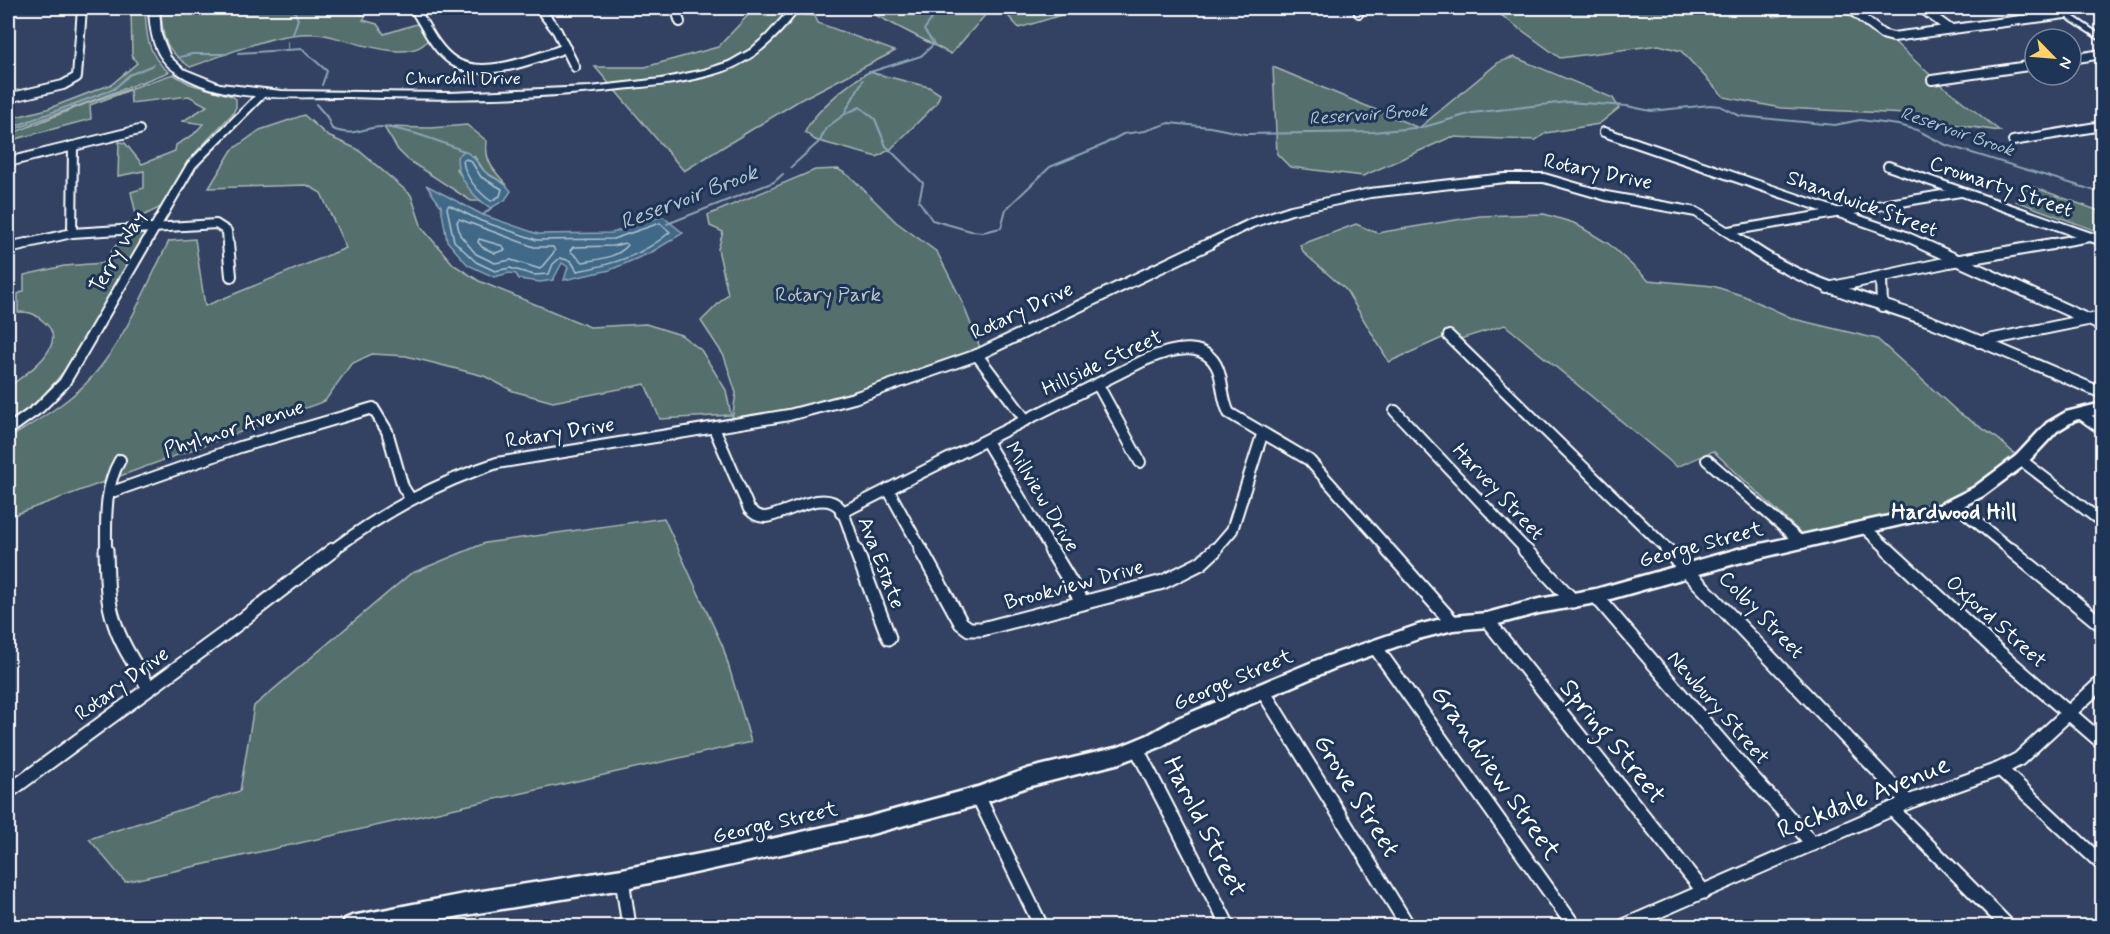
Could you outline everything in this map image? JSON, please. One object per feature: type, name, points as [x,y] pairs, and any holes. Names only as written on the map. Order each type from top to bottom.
[{"type":"main road","name":"Churchill Drive","points":[[154,8],[156,40],[163,55],[180,71],[211,84],[264,92],[507,97],[565,93],[679,79],[720,68],[747,56],[773,36],[795,8]]},
{"type":"main road","name":"George Street","points":[[352,927],[470,903],[622,879],[868,826],[978,796],[1027,778],[1137,749],[1184,724],[1328,663],[1397,639],[1453,623],[1487,620],[1596,596],[1688,570],[1866,530],[1956,505],[2021,460],[2052,427],[2071,416],[2103,408]]},
{"type":"street","points":[[8,98],[63,85],[77,77],[81,8]]},
{"type":"street","points":[[414,8],[446,54],[454,62],[465,66],[481,69],[495,68],[566,48]]},
{"type":"street","points":[[539,8],[554,27],[575,67]]},
{"type":"street","points":[[675,8],[680,22]]},
{"type":"street","points":[[1848,8],[1887,36],[2065,14]]},
{"type":"street","points":[[1921,8],[1950,29]]},
{"type":"street","points":[[2056,8],[2101,37]]},
{"type":"street","points":[[2083,57],[2103,54]]},
{"type":"street","points":[[1932,81],[2023,67]]},
{"type":"street","name":"Terry Way","points":[[8,430],[48,399],[70,374],[197,158],[264,92]]},
{"type":"street","points":[[2013,141],[2103,126]]},
{"type":"street","points":[[8,162],[139,130]]},
{"type":"street","name":"Shandwick Street","points":[[1604,132],[1903,235],[2103,326]]},
{"type":"street","points":[[72,233],[73,146]]},
{"type":"street","name":"Cromarty Street","points":[[1888,166],[2103,242]]},
{"type":"street","name":"Rotary Drive","points":[[8,792],[345,542],[431,485],[497,463],[714,428],[818,408],[854,398],[977,355],[1252,223],[1275,214],[1353,196],[1505,178],[1533,177],[1613,197],[1689,209],[1729,231],[1767,260],[1828,288],[1979,342],[2103,393]]},
{"type":"street","points":[[1729,231],[1960,192]]},
{"type":"street","points":[[8,248],[72,233],[213,224],[222,226],[227,231],[231,276]]},
{"type":"street","points":[[1828,288],[1958,260],[2090,237]]},
{"type":"street","points":[[1881,278],[1882,306]]},
{"type":"street","points":[[1979,342],[2103,317]]},
{"type":"street","name":"Colby Street","points":[[1449,336],[1688,570],[1908,802]]},
{"type":"street","name":"Hillside Street","points":[[841,513],[1136,364],[1167,350],[1183,348],[1196,350],[1209,357],[1217,365],[1229,413],[1262,435],[1288,446],[1310,460],[1453,623]]},
{"type":"street","points":[[977,355],[1026,420]]},
{"type":"street","points":[[1098,385],[1113,408],[1140,462]]},
{"type":"street","name":"Phylmor Avenue","points":[[110,493],[212,455],[321,421],[373,408],[387,431],[403,487],[410,498]]},
{"type":"street","name":"Harvey Street","points":[[1395,411],[1573,601]]},
{"type":"street","points":[[2081,414],[2103,429]]},
{"type":"street","name":"Ava Estate","points":[[714,428],[749,509],[755,515],[765,517],[825,500],[836,504],[889,638]]},
{"type":"street","name":"Brookview Drive","points":[[888,489],[966,627],[988,628],[1169,579],[1196,566],[1215,552],[1227,538],[1238,516],[1262,435]]},
{"type":"street","name":"Millview Drive","points":[[986,441],[1083,603]]},
{"type":"street","points":[[120,460],[111,477],[107,549],[110,611],[117,631],[149,688]]},
{"type":"street","points":[[1707,460],[1802,543]]},
{"type":"street","points":[[2021,460],[2103,522]]},
{"type":"street","points":[[1956,505],[2103,625]]},
{"type":"street","name":"Oxford Street","points":[[1866,530],[2068,714],[2103,742]]},
{"type":"street","name":"Newbury Street","points":[[1596,596],[1741,765],[1813,844]]},
{"type":"street","name":"Spring Street","points":[[1487,620],[1704,892]]},
{"type":"street","name":"Grandview Street","points":[[1376,648],[1574,927]]},
{"type":"street","name":"Rockdale Avenue","points":[[1624,927],[1908,802],[2000,769],[2019,759],[2103,682]]},
{"type":"street","name":"Grove Street","points":[[1263,691],[1408,927]]},
{"type":"street","name":"Harold Street","points":[[1137,749],[1228,927]]},
{"type":"street","points":[[2000,769],[2103,864]]},
{"type":"street","points":[[978,796],[1041,927]]},
{"type":"street","points":[[1892,809],[2008,927]]},
{"type":"street","points":[[622,879],[629,927]]},
{"type":"green space","points":[[131,8],[145,8],[147,35],[152,51],[156,59],[169,72],[8,132],[8,119],[47,109],[112,84],[137,63],[132,56]]},
{"type":"green space","points":[[161,8],[356,8],[355,12],[366,16],[363,20],[377,24],[384,34],[420,23],[429,37],[422,46],[396,51],[324,35],[291,35],[256,43],[190,67],[181,61],[166,42]]},
{"type":"green space","points":[[862,8],[974,8],[988,12],[951,54]]},
{"type":"green space","points":[[1001,8],[1072,8],[1075,11],[1019,28]]},
{"type":"green space","points":[[1549,8],[1762,8],[1774,17],[1812,8],[1852,8],[1888,36],[1938,82],[2000,131],[1944,123],[1907,114],[1781,108],[1724,97],[1681,51],[1659,45],[1560,58],[1501,15]]},
{"type":"green space","points":[[754,9],[815,16],[818,23],[895,51],[800,100],[684,171],[595,67],[645,67],[718,47]]},
{"type":"green space","points":[[1514,57],[1613,98],[1619,108],[1599,124],[1546,133],[1536,140],[1451,137],[1363,176],[1290,167],[1277,154],[1273,67],[1419,128],[1499,62]]},
{"type":"green space","points":[[869,72],[929,87],[940,94],[936,104],[891,149],[877,157],[815,140],[805,132],[809,124],[832,99]]},
{"type":"green space","points":[[173,74],[190,84],[232,96],[236,99],[236,107],[196,152],[163,206],[137,219],[131,192],[144,188],[144,171],[118,176],[119,142],[125,143],[142,164],[175,151],[176,145],[193,135],[203,124],[183,121],[207,106],[189,96],[131,103],[130,90],[90,105],[91,119],[8,141],[8,135],[85,104]]},
{"type":"green space","points":[[304,115],[328,136],[357,149],[411,195],[422,228],[454,265],[479,281],[590,327],[646,324],[681,335],[701,350],[726,390],[731,415],[660,419],[645,384],[553,402],[513,391],[484,376],[406,356],[372,354],[351,364],[325,401],[8,517],[8,439],[52,411],[92,377],[115,346],[135,312],[169,241],[195,239],[205,306],[346,248],[321,193],[307,185],[209,188],[232,150],[260,130]]},
{"type":"green space","points":[[467,125],[487,141],[489,160],[507,185],[485,172],[474,156],[456,169],[480,201],[471,201],[408,160],[398,150],[384,127],[431,128]]},
{"type":"green space","name":"Rotary Park","points":[[838,169],[852,178],[896,222],[937,252],[961,299],[983,355],[731,426],[736,393],[724,356],[701,321],[728,294],[718,249],[723,232],[710,226],[708,215],[815,170]]},
{"type":"green space","points":[[2025,184],[2102,212],[2102,233],[2016,201]]},
{"type":"green space","points":[[1544,214],[1574,223],[1609,244],[1648,280],[1713,286],[1744,296],[1794,319],[1877,339],[1959,413],[1997,438],[2016,455],[1967,493],[1951,501],[1868,522],[1803,535],[1713,451],[1677,467],[1505,325],[1457,340],[1451,334],[1389,362],[1346,290],[1304,253],[1300,245],[1356,224],[1377,233],[1480,216]]},
{"type":"green space","points":[[130,233],[142,233],[145,237],[64,371],[43,396],[8,424],[8,387],[43,358],[50,349],[53,339],[51,330],[40,318],[26,312],[18,312],[18,294],[24,291],[24,275],[64,266],[103,263],[117,244],[126,243]]},
{"type":"green space","points":[[664,518],[723,647],[751,742],[125,882],[89,839],[240,791],[254,706],[410,574],[485,543]]},
{"type":"water","points":[[464,151],[473,157],[487,174],[508,187],[511,191],[505,200],[491,208],[478,199],[467,186],[457,165],[457,157]]},
{"type":"water","points":[[426,185],[483,215],[538,234],[612,233],[662,216],[683,233],[652,252],[610,270],[564,280],[568,267],[562,263],[553,280],[540,282],[519,279],[516,274],[509,273],[494,277],[468,265],[447,241],[441,206]]},
{"type":"waterway","points":[[293,8],[298,19],[293,34]]},
{"type":"waterway","points":[[867,73],[921,56],[934,44],[924,30],[939,8]]},
{"type":"waterway","name":"Reservoir Brook","points":[[288,42],[288,50]]},
{"type":"waterway","name":"Reservoir Brook","points":[[288,50],[302,49],[327,71],[322,85]]},
{"type":"waterway","name":"Reservoir Brook","points":[[238,53],[288,50]]},
{"type":"waterway","name":"Reservoir Brook","points":[[180,57],[192,54],[227,54]]},
{"type":"waterway","name":"Reservoir Brook","points":[[8,129],[114,89],[129,75],[153,65]]},
{"type":"waterway","points":[[845,112],[863,80]]},
{"type":"waterway","name":"Reservoir Brook","points":[[791,167],[820,141],[826,128],[845,114],[860,107],[875,119],[886,146],[923,183],[919,201],[932,220],[983,232],[1001,228],[1006,209],[1050,167],[1101,146],[1123,134],[1145,131],[1169,123],[1210,127],[1245,134],[1373,132],[1424,127],[1472,113],[1567,102],[1627,106],[1651,111],[1710,105],[1720,106],[1740,116],[1835,125],[1860,120],[1898,125],[1917,130],[1946,145],[2102,193]]},
{"type":"waterway","name":"Reservoir Brook","points":[[316,104],[327,117],[332,129],[347,132],[375,127],[391,128],[423,136],[464,151]]},
{"type":"waterway","name":"Reservoir Brook","points":[[667,224],[774,182],[783,174]]},
{"type":"waterway","name":"Reservoir Brook","points":[[483,215],[491,208]]},
{"type":"district","name":"Hardwood Hill","points":[[1954,513]]}]
